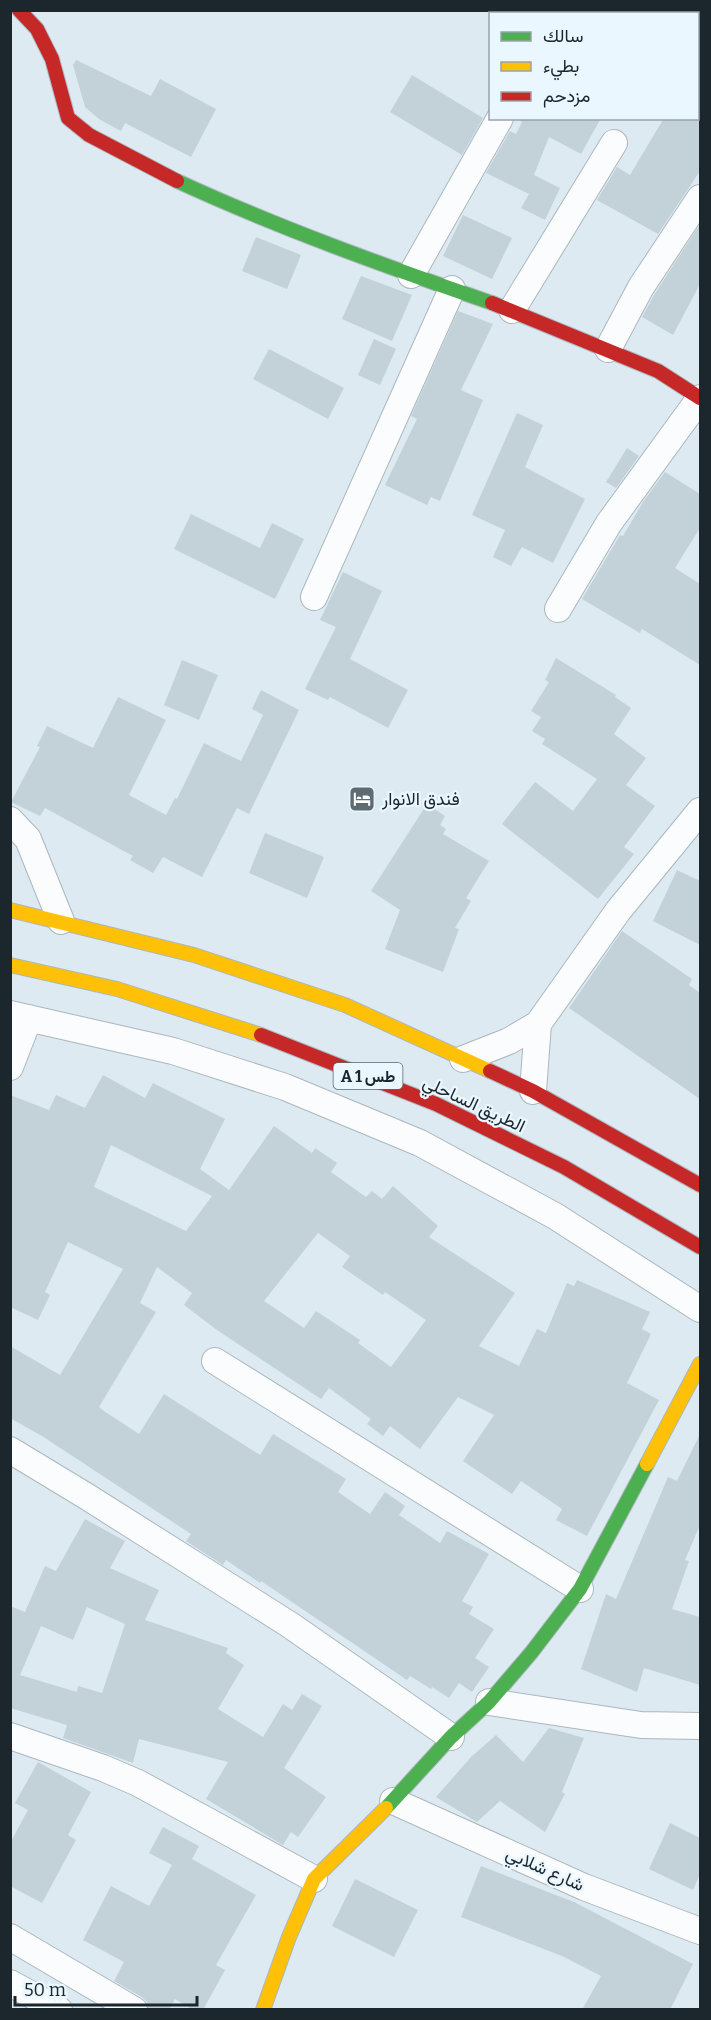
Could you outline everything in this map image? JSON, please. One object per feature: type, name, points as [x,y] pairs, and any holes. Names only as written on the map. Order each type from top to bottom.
[{"type":"main road","points":[[19,10],[37,29],[52,59],[68,118],[89,135],[142,164],[242,211],[411,275],[512,310],[608,349],[658,371],[700,398]]},
{"type":"main road","name":"الطريق الساحلي","points":[[10,910],[194,955],[345,1005],[533,1091],[700,1185]]},
{"type":"main road","name":"الطريق الساحلي","points":[[10,965],[117,989],[279,1041],[436,1104],[564,1167],[700,1247]]},
{"type":"main road","points":[[263,2010],[289,1937],[314,1879],[393,1801],[451,1737],[489,1702],[531,1653],[580,1589],[700,1364]]},
{"type":"street","points":[[411,275],[499,120]]},
{"type":"street","points":[[512,310],[614,144]]},
{"type":"street","points":[[608,349],[641,287],[700,198]]},
{"type":"street","points":[[314,597],[452,289]]},
{"type":"street","points":[[558,609],[609,523],[700,398]]},
{"type":"street","points":[[463,1059],[509,1041],[538,1024],[618,911],[700,811]]},
{"type":"street","points":[[10,820],[28,839],[61,921]]},
{"type":"street","points":[[10,1066],[20,1016],[173,1051],[285,1087],[420,1143],[555,1216],[700,1310]]},
{"type":"street","points":[[533,1091],[538,1024]]},
{"type":"street","points":[[215,1361],[580,1589]]},
{"type":"street","points":[[10,1450],[290,1625],[451,1737]]},
{"type":"street","points":[[489,1702],[641,1725],[700,1726]]},
{"type":"street","points":[[10,1736],[138,1782],[314,1879]]},
{"type":"street","name":"شارع شلابي","points":[[393,1801],[584,1887],[700,1931]]},
{"type":"street","points":[[10,1937],[134,2010]]},
{"type":"street","points":[[10,1983],[59,2010]]},
{"type":"building","points":[[76,60],[151,96],[160,79],[216,109],[191,157],[125,123],[121,131],[99,119],[85,107],[73,65]]},
{"type":"building","points":[[412,75],[483,118],[462,155],[390,112]]},
{"type":"building","points":[[700,118],[700,171],[658,234],[597,200],[617,167],[630,175],[663,120],[699,120]]},
{"type":"building","points":[[520,120],[600,120],[581,154],[549,137],[534,175],[560,188],[545,220],[521,208],[529,194],[486,173],[510,131],[516,134],[522,122]]},
{"type":"building","points":[[463,215],[512,238],[492,279],[443,256]]},
{"type":"building","points":[[700,224],[700,284],[673,335],[642,317]]},
{"type":"building","points":[[256,237],[301,255],[287,289],[242,271]]},
{"type":"building","points":[[361,276],[412,295],[392,341],[342,319]]},
{"type":"building","points":[[458,311],[493,324],[461,390],[483,400],[440,501],[431,497],[427,505],[385,485],[417,419],[411,416]]},
{"type":"building","points":[[374,339],[396,349],[380,385],[358,375]]},
{"type":"building","points":[[269,349],[344,388],[328,419],[253,379]]},
{"type":"building","points":[[517,413],[543,425],[525,467],[585,499],[553,563],[522,547],[511,566],[493,557],[505,530],[472,515]]},
{"type":"building","points":[[627,448],[639,456],[616,488],[606,482]]},
{"type":"building","points":[[665,472],[700,494],[700,528],[675,568],[700,584],[700,665],[642,629],[640,633],[582,599],[620,535],[623,536],[643,502]]},
{"type":"building","points":[[191,514],[260,548],[272,523],[304,539],[275,599],[174,549]]},
{"type":"building","points":[[343,572],[382,591],[350,659],[408,690],[388,728],[330,697],[328,700],[305,689],[336,627],[320,620]]},
{"type":"building","points":[[556,658],[616,695],[615,697],[631,708],[614,734],[646,758],[626,785],[655,806],[624,847],[634,854],[598,899],[502,824],[535,782],[573,811],[597,779],[542,744],[545,739],[532,731],[541,717],[531,711],[549,682],[545,680]]},
{"type":"building","points":[[182,660],[218,675],[199,720],[164,705]]},
{"type":"building","points":[[261,690],[299,710],[249,814],[237,808],[202,877],[163,857],[153,873],[130,860],[133,856],[45,808],[40,816],[11,802],[40,747],[37,746],[47,726],[93,748],[118,697],[166,720],[129,795],[166,815],[175,798],[177,799],[204,743],[241,761],[263,715],[252,709]]},
{"type":"building","points":[[427,804],[445,816],[440,825],[446,829],[443,834],[489,861],[466,898],[471,901],[455,928],[459,929],[443,972],[385,949],[400,910],[371,891]]},
{"type":"building","points":[[265,833],[324,857],[307,898],[249,873]]},
{"type":"building","points":[[677,870],[700,881],[700,945],[653,921]]},
{"type":"building","points":[[622,931],[692,979],[689,985],[700,993],[700,1099],[569,1008]]},
{"type":"building","points":[[103,1075],[145,1098],[153,1083],[225,1119],[200,1169],[229,1190],[274,1126],[312,1153],[315,1148],[337,1163],[331,1172],[366,1197],[372,1191],[382,1199],[393,1186],[438,1226],[429,1237],[515,1293],[479,1346],[519,1366],[537,1329],[546,1333],[567,1283],[574,1286],[577,1280],[650,1312],[642,1329],[651,1334],[627,1383],[659,1400],[587,1536],[556,1520],[562,1509],[521,1481],[512,1494],[463,1461],[494,1415],[458,1397],[420,1449],[390,1426],[383,1436],[367,1424],[371,1419],[329,1388],[321,1399],[217,1330],[184,1305],[192,1293],[157,1267],[140,1303],[156,1312],[99,1407],[104,1411],[139,1434],[164,1394],[260,1455],[273,1434],[346,1479],[338,1492],[370,1514],[385,1492],[405,1506],[399,1515],[440,1543],[447,1531],[489,1554],[462,1601],[473,1607],[469,1614],[494,1629],[475,1658],[489,1667],[472,1692],[459,1683],[449,1698],[410,1676],[407,1680],[261,1581],[260,1583],[226,1560],[223,1565],[186,1541],[191,1534],[42,1436],[10,1418],[10,1346],[60,1375],[123,1269],[68,1242],[45,1292],[50,1295],[38,1320],[10,1307],[10,1095],[49,1110],[56,1095],[85,1108]],"holes":[[[111,1145],[212,1196],[186,1231],[94,1187]],[[318,1233],[350,1256],[342,1267],[383,1295],[385,1292],[426,1320],[391,1367],[358,1343],[360,1340],[316,1311],[304,1328],[264,1301]]]},
{"type":"building","points":[[700,1434],[700,1525],[685,1560],[689,1561],[672,1609],[700,1617],[700,1685],[644,1668],[637,1692],[581,1669],[606,1594],[616,1599],[668,1477],[677,1481]]},
{"type":"building","points":[[85,1519],[125,1541],[110,1568],[159,1590],[145,1620],[228,1648],[226,1653],[244,1665],[218,1709],[263,1737],[283,1704],[292,1710],[302,1694],[322,1706],[284,1768],[326,1797],[298,1837],[291,1832],[283,1845],[206,1799],[228,1762],[139,1739],[133,1763],[63,1738],[67,1725],[10,1708],[10,1606],[25,1612],[45,1566],[56,1571]],"holes":[[[87,1607],[125,1624],[102,1693],[78,1686],[77,1692],[20,1675],[41,1626],[73,1640]]]},
{"type":"building","points":[[549,1728],[584,1738],[562,1792],[565,1794],[545,1832],[500,1801],[477,1822],[436,1797],[471,1757],[496,1735],[523,1762]]},
{"type":"building","points":[[38,1762],[91,1792],[68,1835],[76,1840],[42,1903],[10,1886],[10,1843],[28,1810],[15,1803]]},
{"type":"building","points":[[670,1823],[700,1838],[700,1874],[693,1890],[649,1869]]},
{"type":"building","points":[[163,1827],[199,1846],[192,1859],[256,1895],[216,1965],[225,1970],[203,2010],[193,2010],[175,1999],[169,2010],[148,2008],[147,2002],[142,1997],[114,1981],[124,1962],[83,1940],[111,1886],[149,1906],[172,1865],[149,1853]]},
{"type":"building","points":[[481,1866],[574,1902],[693,1964],[670,2010],[582,2010],[601,1976],[562,1956],[461,1917]]},
{"type":"building","points":[[355,1879],[418,1910],[394,1957],[332,1926]]},
{"type":"traffic: fast","points":[[177,181],[333,246],[492,303]]},
{"type":"traffic: fast","points":[[386,1808],[451,1737],[489,1702],[531,1653],[580,1589],[647,1464]]},
{"type":"traffic: slow","points":[[10,910],[194,955],[345,1005],[490,1071]]},
{"type":"traffic: slow","points":[[10,965],[117,989],[261,1035]]},
{"type":"traffic: slow","points":[[647,1464],[700,1364]]},
{"type":"traffic: slow","points":[[263,2010],[289,1937],[314,1879],[386,1808]]},
{"type":"traffic: jam","points":[[19,10],[37,29],[52,59],[68,118],[89,135],[177,181]]},
{"type":"traffic: jam","points":[[492,303],[658,371],[700,398]]},
{"type":"traffic: jam","points":[[261,1035],[436,1104],[564,1167],[700,1247]]},
{"type":"traffic: jam","points":[[490,1071],[533,1091],[700,1185]]},
{"type":"place","name":"فندق الانوار","points":[[362,799]]}]
